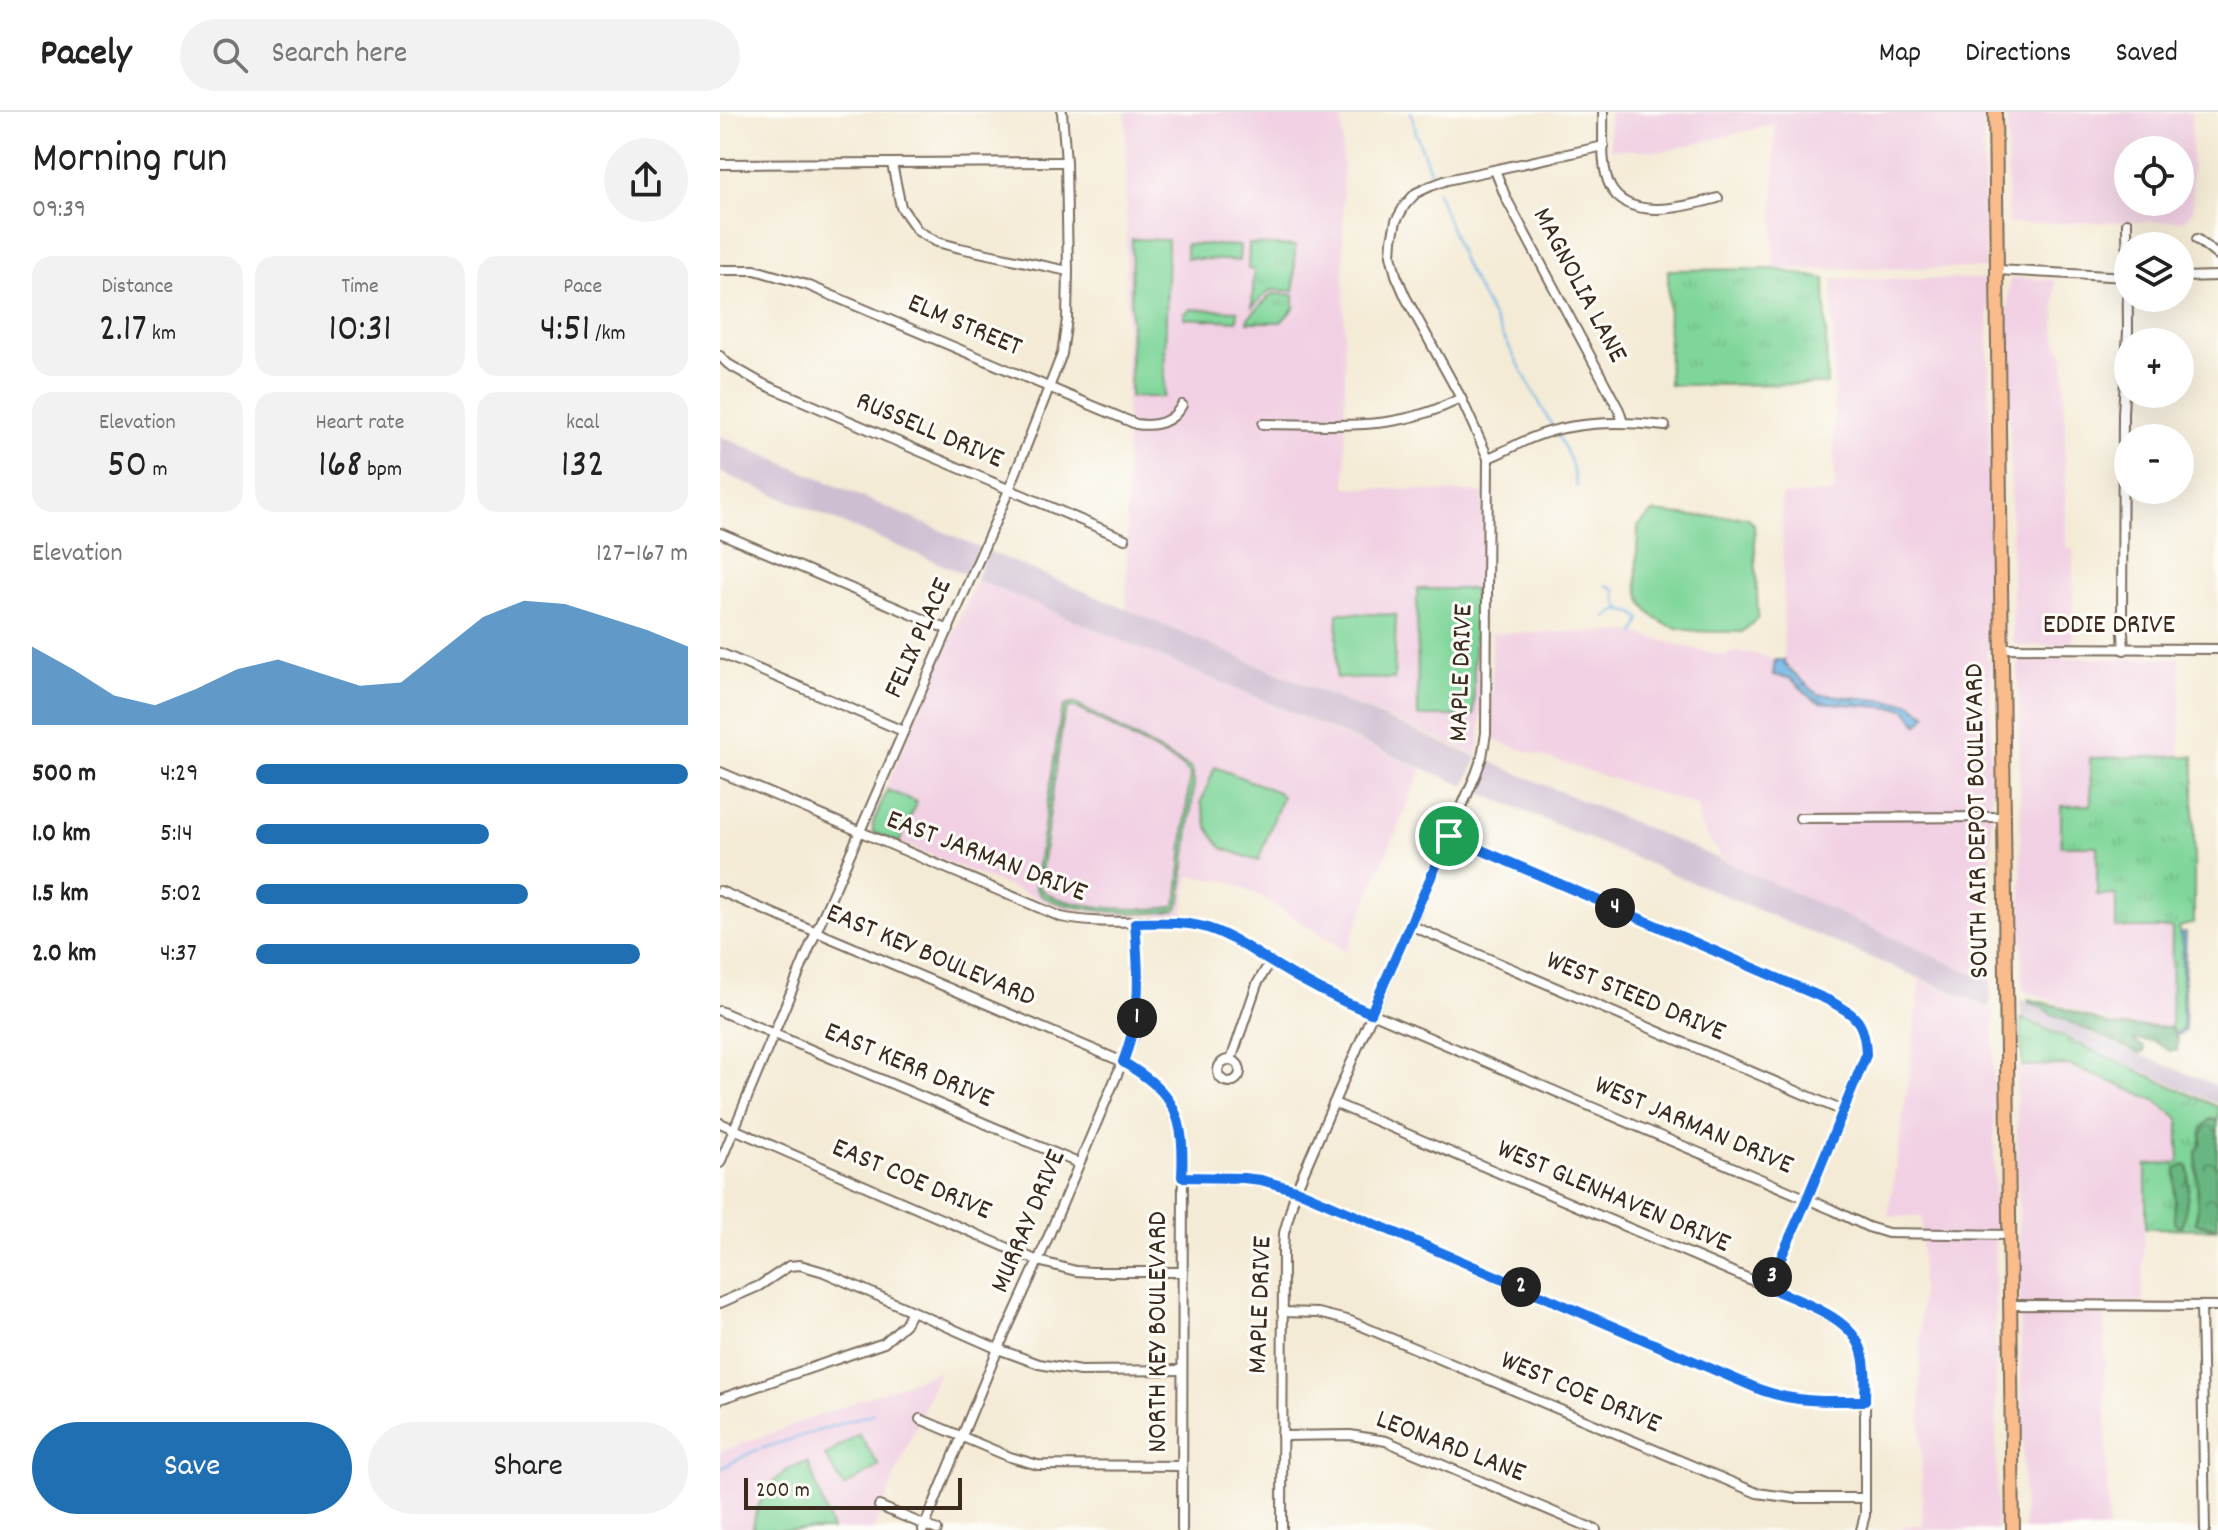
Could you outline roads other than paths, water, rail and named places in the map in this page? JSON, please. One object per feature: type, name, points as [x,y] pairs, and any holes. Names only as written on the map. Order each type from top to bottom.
[{"type":"main road","name":"SOUTH AIR DEPOT BOULEVARD","points":[[1995,112],[2013,1530]]},
{"type":"street","name":"FELIX PLACE","points":[[720,1163],[816,932],[1009,490],[1062,354],[1066,336],[1068,271],[1062,112]]},
{"type":"street","points":[[1603,112],[1609,185],[1626,204],[1643,208],[1685,208],[1718,198]]},
{"type":"street","name":"MAPLE DRIVE","points":[[1282,1530],[1284,1233],[1296,1190],[1482,757],[1486,733],[1488,458],[1461,398],[1396,275],[1391,255],[1396,221],[1416,193],[1447,180],[1604,146]]},
{"type":"street","points":[[720,164],[1066,162]]},
{"type":"street","points":[[892,164],[901,207],[918,231],[937,242],[1068,271]]},
{"type":"street","name":"MAGNOLIA LANE","points":[[1495,170],[1506,198],[1619,410],[1623,423]]},
{"type":"street","points":[[2127,223],[2127,232]]},
{"type":"street","points":[[2197,239],[2218,256]]},
{"type":"street","name":"ELM STREET","points":[[720,270],[755,270],[807,285],[1125,420],[1147,425],[1168,421],[1182,405]]},
{"type":"street","points":[[1997,270],[2114,276]]},
{"type":"street","points":[[2194,277],[2218,276]]},
{"type":"street","points":[[2124,650],[2123,413],[2128,312]]},
{"type":"street","name":"RUSSELL DRIVE","points":[[720,356],[763,384],[1125,539]]},
{"type":"street","points":[[1263,424],[1391,423],[1437,411],[1461,398]]},
{"type":"street","points":[[1488,458],[1564,429],[1623,423],[1665,426]]},
{"type":"street","points":[[720,533],[949,630]]},
{"type":"street","name":"EDDIE DRIVE","points":[[2001,648],[2218,649]]},
{"type":"street","points":[[720,653],[903,731]]},
{"type":"street","name":"EAST JARMAN DRIVE","points":[[720,772],[1061,917],[1093,923],[1177,923],[1203,927],[1249,947],[1332,996],[1371,1013]]},
{"type":"street","points":[[1800,818],[2003,817]]},
{"type":"street","points":[[1449,836],[1828,1000],[1849,1011],[1860,1022],[1865,1036],[1866,1055],[1768,1287]]},
{"type":"street","name":"EAST KEY BOULEVARD","points":[[720,891],[1123,1062]]},
{"type":"street","name":"MURRAY DRIVE","points":[[924,1527],[1133,1037],[1139,1003],[1135,923]]},
{"type":"street","name":"WEST STEED DRIVE","points":[[1410,925],[1843,1111]]},
{"type":"street","points":[[1231,1060],[1257,984],[1270,962]]},
{"type":"street","name":"EAST KERR DRIVE","points":[[720,1011],[1078,1163]]},
{"type":"street","name":"WEST JARMAN DRIVE","points":[[1371,1013],[1868,1227],[1888,1233],[2008,1235]]},
{"type":"street","name":"NORTH KEY BOULEVARD","points":[[1123,1062],[1168,1097],[1181,1133],[1182,1530]]},
{"type":"street","name":"WEST GLENHAVEN DRIVE","points":[[1334,1103],[1768,1287],[1834,1318],[1847,1327],[1862,1351],[1865,1401]]},
{"type":"street","name":"EAST COE DRIVE","points":[[720,1123],[1038,1261],[1076,1271],[1183,1272]]},
{"type":"street","points":[[1182,1177],[1261,1180],[1296,1190],[1769,1393],[1802,1401],[1865,1401],[1865,1515],[1861,1530]]},
{"type":"street","points":[[720,1303],[759,1286],[789,1266],[800,1265],[824,1272],[1039,1364],[1080,1371],[1182,1370]]},
{"type":"street","points":[[2010,1305],[2218,1306]]},
{"type":"street","points":[[2201,1306],[2205,1530]]},
{"type":"street","points":[[720,1399],[884,1343],[905,1324],[912,1311]]},
{"type":"street","name":"WEST COE DRIVE","points":[[1282,1312],[1318,1313],[1350,1321],[1757,1493],[1794,1498],[1865,1498]]},
{"type":"street","points":[[920,1419],[1010,1457],[1038,1465],[1182,1466]]},
{"type":"street","name":"LEONARD LANE","points":[[1282,1436],[1350,1435],[1386,1441],[1596,1530]]},
{"type":"street","points":[[879,1506],[937,1530]]},
{"type":"water","points":[[1775,660],[1784,660],[1784,664],[1817,694],[1910,703],[1927,715],[1918,725],[1906,709],[1820,702],[1790,678],[1773,675]]},
{"type":"water","points":[[2186,932],[2185,1031],[2176,1036],[2183,1029],[2180,933]]},
{"type":"waterway","points":[[1411,112],[1433,179]]},
{"type":"waterway","points":[[1437,191],[1463,262],[1552,426]]},
{"type":"waterway","points":[[1556,432],[1570,459],[1577,487]]},
{"type":"waterway","points":[[1606,585],[1615,589],[1617,602],[1623,610]]},
{"type":"waterway","points":[[1606,618],[1618,610],[1634,613],[1641,619],[1635,634]]},
{"type":"waterway","points":[[720,1469],[754,1451],[874,1413]]}]
